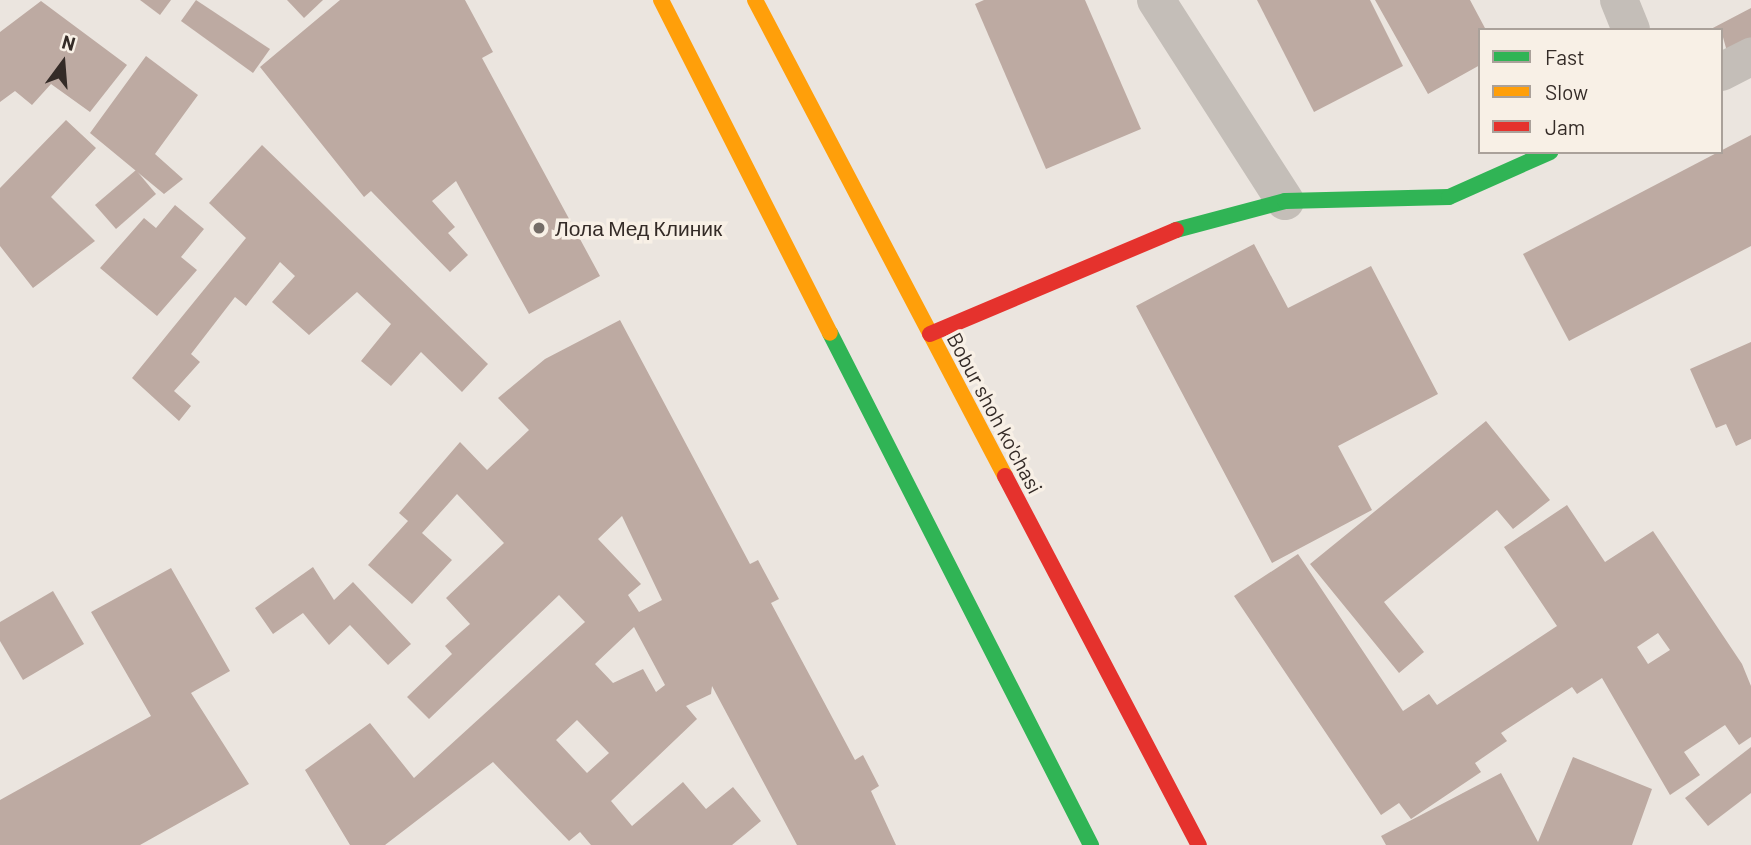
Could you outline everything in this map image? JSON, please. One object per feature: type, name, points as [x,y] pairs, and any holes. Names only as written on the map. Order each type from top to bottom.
[{"type":"main road","points":[[661,0],[1091,845]]},
{"type":"main road","name":"Bobur shoh ko'chasi","points":[[755,0],[1199,845]]},
{"type":"main road","points":[[930,334],[1151,236],[1285,201],[1449,197],[1546,154]]},
{"type":"street","points":[[1156,0],[1285,201]]},
{"type":"street","points":[[1619,0],[1630,28]]},
{"type":"street","points":[[1723,71],[1751,57]]},
{"type":"building","points":[[140,0],[171,0],[160,15]]},
{"type":"building","points":[[196,0],[270,49],[253,73],[181,21]]},
{"type":"building","points":[[287,0],[323,0],[304,18]]},
{"type":"building","points":[[340,0],[465,0],[493,52],[482,58],[600,276],[529,314],[456,181],[432,201],[455,227],[448,233],[468,255],[450,272],[371,191],[364,197],[260,67]]},
{"type":"building","points":[[984,0],[1085,0],[1141,129],[1046,169],[975,4]]},
{"type":"building","points":[[1257,0],[1370,0],[1403,66],[1314,112]]},
{"type":"building","points":[[1375,0],[1470,0],[1485,28],[1478,28],[1478,66],[1428,94]]},
{"type":"building","points":[[41,1],[127,65],[90,112],[51,84],[32,105],[15,91],[0,102],[0,32]]},
{"type":"building","points":[[1751,8],[1751,56],[1731,66],[1723,28],[1713,28]]},
{"type":"building","points":[[146,56],[198,95],[155,154],[183,179],[164,194],[90,133]]},
{"type":"building","points":[[66,120],[96,148],[51,197],[95,241],[33,288],[0,246],[0,188]]},
{"type":"building","points":[[1751,135],[1751,246],[1569,341],[1523,254],[1715,154],[1723,154],[1723,150]]},
{"type":"building","points":[[262,145],[488,364],[462,392],[421,352],[391,386],[361,361],[391,324],[357,292],[309,335],[272,302],[295,276],[280,262],[246,306],[235,297],[191,354],[200,362],[174,391],[191,406],[179,421],[132,378],[246,238],[209,203]]},
{"type":"building","points":[[136,170],[156,194],[116,229],[95,205]]},
{"type":"building","points":[[175,205],[204,229],[181,257],[197,270],[157,316],[100,268],[144,218],[156,228]]},
{"type":"building","points":[[1254,244],[1288,308],[1371,266],[1438,394],[1338,446],[1372,510],[1272,563],[1136,306]]},
{"type":"building","points":[[620,320],[750,564],[758,560],[779,599],[771,603],[855,760],[863,755],[879,786],[871,791],[896,845],[797,845],[712,686],[711,694],[686,706],[697,719],[611,801],[632,826],[683,782],[706,809],[733,787],[761,821],[732,845],[591,845],[580,832],[569,841],[493,762],[385,845],[350,845],[305,770],[370,723],[414,778],[585,622],[559,595],[429,719],[407,697],[452,654],[445,646],[470,624],[446,598],[504,543],[457,494],[422,533],[452,560],[412,604],[368,565],[408,521],[399,513],[460,442],[487,470],[529,430],[498,398],[545,359]],"holes":[[[622,516],[662,600],[639,612],[628,595],[641,584],[598,539]],[[634,627],[665,685],[656,692],[643,669],[613,683],[595,664]],[[577,720],[609,753],[587,773],[556,740]]]},
{"type":"building","points":[[1751,342],[1751,439],[1736,446],[1726,424],[1716,428],[1690,369]]},
{"type":"building","points":[[1486,421],[1550,500],[1513,529],[1497,510],[1384,602],[1424,652],[1399,673],[1310,564]]},
{"type":"building","points":[[1567,505],[1605,562],[1653,531],[1742,664],[1751,686],[1751,737],[1739,745],[1725,725],[1684,752],[1700,775],[1670,795],[1602,678],[1577,694],[1572,687],[1501,733],[1507,741],[1475,763],[1481,772],[1411,819],[1399,803],[1381,815],[1234,596],[1298,554],[1403,711],[1429,694],[1437,705],[1557,626],[1504,547]],"holes":[[[1658,633],[1670,650],[1648,664],[1637,647]]]},
{"type":"building","points":[[313,567],[334,600],[353,582],[411,644],[388,665],[350,625],[329,645],[303,613],[273,634],[255,608]]},
{"type":"building","points":[[171,568],[230,671],[191,693],[249,784],[140,845],[0,845],[0,800],[151,716],[91,612]]},
{"type":"building","points":[[53,591],[84,644],[23,680],[0,641],[0,622]]},
{"type":"building","points":[[1751,747],[1751,793],[1708,826],[1685,798]]},
{"type":"building","points":[[1573,757],[1652,789],[1632,845],[1386,845],[1381,836],[1501,773],[1538,842]]},
{"type":"traffic: fast","points":[[1176,230],[1285,201],[1449,197],[1546,154]]},
{"type":"traffic: fast","points":[[830,333],[1091,845]]},
{"type":"traffic: slow","points":[[661,0],[830,333]]},
{"type":"traffic: slow","points":[[755,0],[1005,476]]},
{"type":"traffic: jam","points":[[930,334],[1176,230]]},
{"type":"traffic: jam","points":[[1005,476],[1199,845]]},
{"type":"place","name":"Лола Мед Клиник","points":[[539,228]]}]
